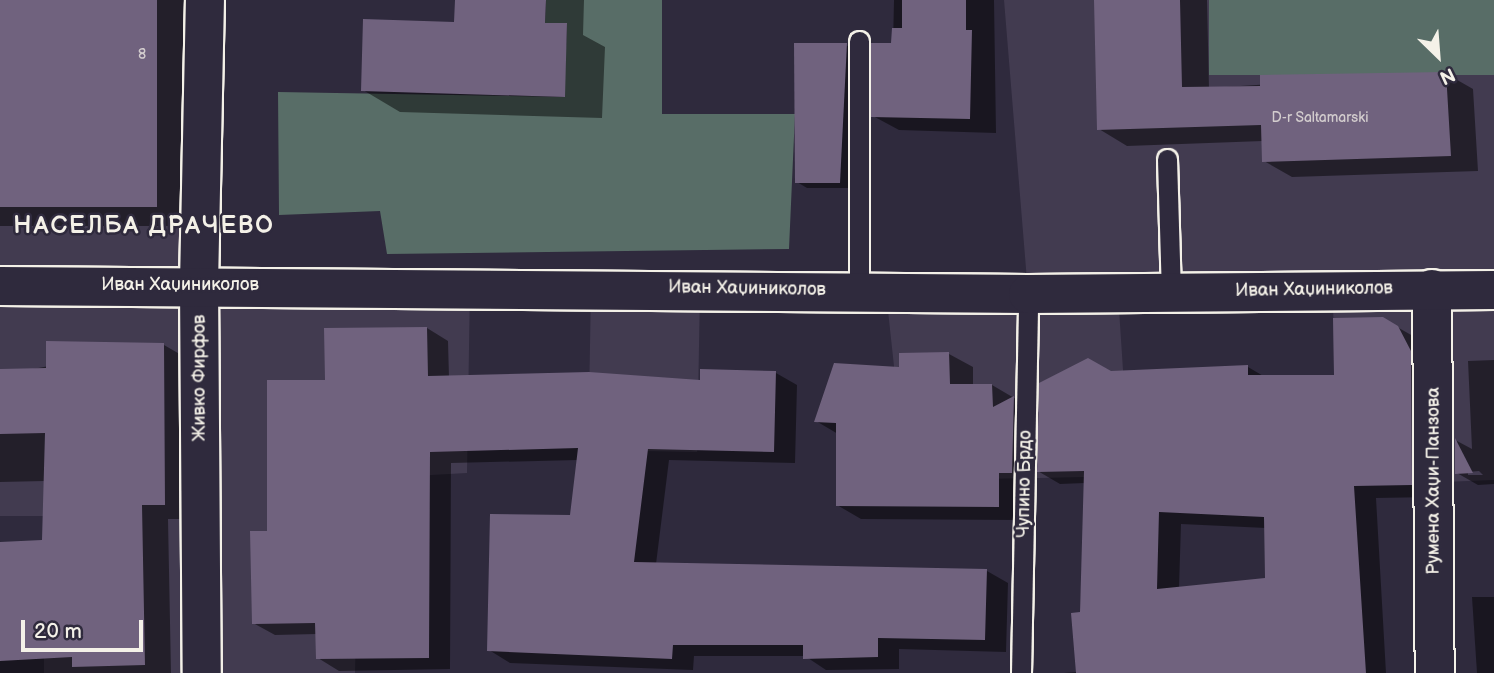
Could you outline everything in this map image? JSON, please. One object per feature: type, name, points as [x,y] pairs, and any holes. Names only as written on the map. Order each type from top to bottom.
[{"type":"street","name":"Живко Фирфов","points":[[202,673],[199,284],[205,0]]},
{"type":"street","name":"Иван Хаџиниколов","points":[[0,286],[199,284],[1028,294],[1494,290]]},
{"type":"street","name":"Румена Хаџи-Панзова","points":[[1432,289],[1435,673]]},
{"type":"lane","points":[[859,41],[859,291]]},
{"type":"lane","points":[[1167,159],[1171,293]]},
{"type":"lane","name":"Чупино Брдо","points":[[1021,673],[1028,294]]},
{"type":"shaded area","points":[[0,0],[205,0],[199,284],[470,286],[467,473],[360,479],[355,673],[44,673],[44,516],[0,516]]},
{"type":"shaded area","points":[[1004,0],[1209,0],[1210,75],[1494,71],[1494,480],[1316,487],[1335,462],[1333,290],[1118,294],[1130,476],[940,480],[900,422],[886,292],[1028,293]]},
{"type":"shaded area","points":[[591,288],[700,290],[697,452],[588,450]]},
{"type":"green space","points":[[546,0],[662,0],[662,114],[795,114],[789,249],[387,254],[380,211],[279,215],[278,92],[564,97],[567,24],[545,23]]},
{"type":"green space","points":[[1209,0],[1494,0],[1494,75],[1209,75]]},
{"type":"building","points":[[0,0],[157,0],[157,207],[0,207]]},
{"type":"building","points":[[455,0],[546,0],[545,23],[567,23],[565,97],[361,91],[363,19],[454,22]]},
{"type":"building","points":[[902,0],[966,0],[966,30],[972,30],[970,119],[871,117],[871,43],[891,43],[892,28],[902,28]]},
{"type":"building","points":[[1094,0],[1180,0],[1182,87],[1260,86],[1260,75],[1446,72],[1451,156],[1262,162],[1261,125],[1097,130]]},
{"type":"building","points":[[794,43],[847,43],[840,183],[795,183]]},
{"type":"building","points":[[1383,317],[1398,326],[1411,351],[1412,485],[1354,486],[1366,673],[1076,673],[1071,613],[1080,612],[1084,471],[1037,472],[1039,383],[1088,358],[1111,371],[1248,365],[1248,375],[1334,375],[1333,318]],"holes":[[[1159,512],[1264,517],[1265,578],[1157,589]]]},
{"type":"building","points":[[427,327],[428,376],[589,372],[700,380],[700,369],[776,371],[774,452],[648,449],[634,562],[987,569],[985,640],[878,638],[878,657],[803,659],[803,645],[673,645],[672,659],[487,651],[490,514],[570,515],[578,448],[430,452],[429,658],[316,659],[315,623],[252,624],[250,531],[267,531],[267,380],[325,380],[324,328]]},
{"type":"building","points":[[46,341],[164,343],[165,505],[142,505],[145,665],[72,667],[72,657],[0,661],[0,542],[42,540],[45,433],[0,434],[0,369],[46,368]]},
{"type":"building","points":[[949,352],[950,384],[992,384],[993,407],[1014,396],[1012,473],[999,473],[999,507],[836,506],[836,423],[814,422],[834,363],[899,367],[899,353]]},
{"type":"building","points":[[1455,438],[1473,473],[1455,474]]},
{"type":"district","name":"НАСЕЛБА ДРАЧЕВО","points":[[144,226]]}]
